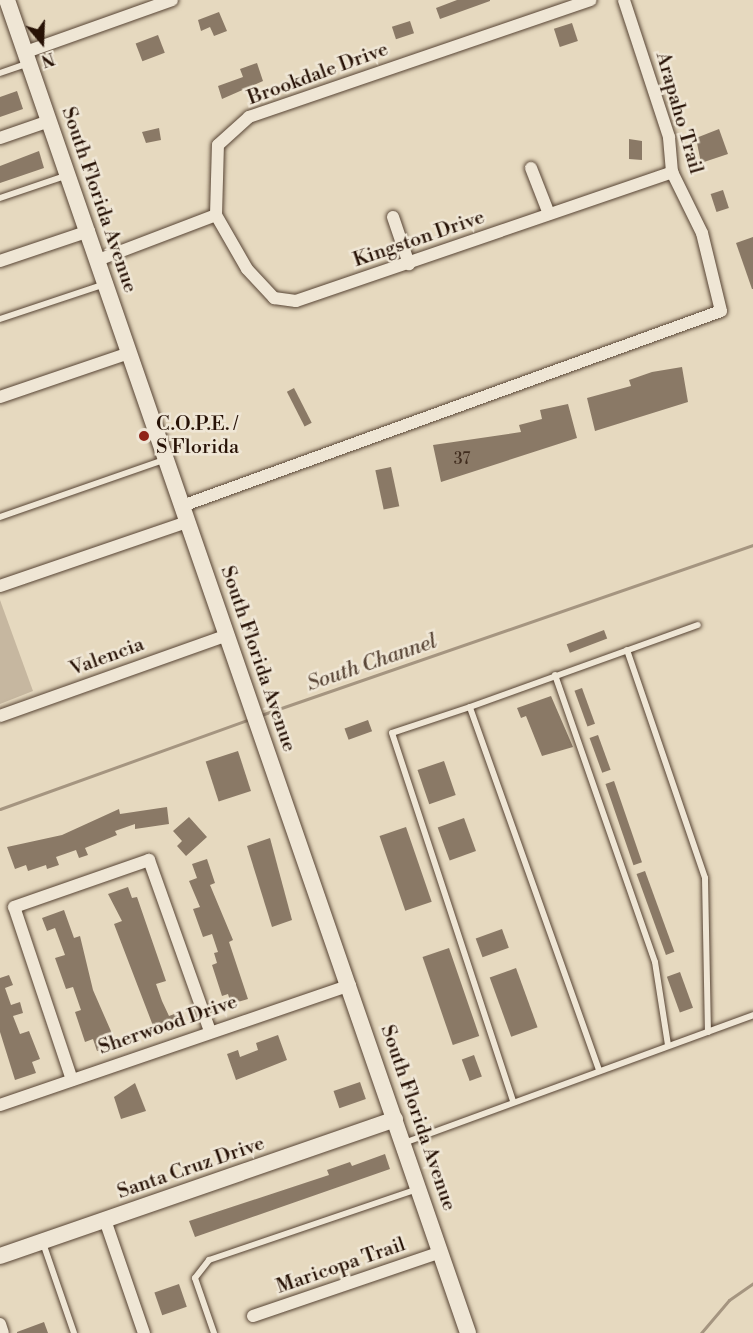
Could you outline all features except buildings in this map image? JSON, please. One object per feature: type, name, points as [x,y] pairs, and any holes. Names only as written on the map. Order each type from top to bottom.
[{"type":"main road","name":"South Florida Avenue","points":[[6,8],[28,57],[89,231],[129,353],[350,985],[468,1333]]},
{"type":"main road","name":"Santa Cruz Drive","points":[[0,1256],[395,1119]]},
{"type":"street","points":[[28,57],[157,2],[172,0]]},
{"type":"street","name":"Brookdale Drive","points":[[216,215],[218,145],[249,117],[590,0]]},
{"type":"street","name":"Arapaho Trail","points":[[185,514],[721,311],[702,233],[672,172],[669,138],[624,0]]},
{"type":"street","points":[[0,138],[49,121]]},
{"type":"street","points":[[531,168],[549,214]]},
{"type":"street","name":"Kingston Drive","points":[[216,215],[247,269],[274,298],[297,301],[672,172]]},
{"type":"street","points":[[98,260],[216,215]]},
{"type":"street","points":[[393,217],[409,264]]},
{"type":"street","points":[[0,261],[89,231]]},
{"type":"street","points":[[0,397],[129,353]]},
{"type":"street","points":[[0,586],[185,514]]},
{"type":"street","name":"Valencia","points":[[0,716],[228,635]]},
{"type":"street","points":[[72,1080],[14,907],[149,861],[210,1031]]},
{"type":"street","name":"Sherwood Drive","points":[[0,1105],[210,1031],[350,985]]},
{"type":"street","points":[[105,1220],[144,1333]]},
{"type":"street","name":"Maricopa Trail","points":[[253,1317],[441,1252]]},
{"type":"street","points":[[0,1324],[3,1333]]},
{"type":"lane","points":[[0,74],[28,57]]},
{"type":"lane","points":[[0,198],[68,174]]},
{"type":"lane","points":[[0,319],[106,284]]},
{"type":"lane","points":[[0,518],[166,459]]},
{"type":"lane","points":[[513,1101],[392,733],[698,625]]},
{"type":"lane","points":[[627,650],[705,878],[708,1032]]},
{"type":"lane","points":[[555,675],[655,962],[668,1046]]},
{"type":"lane","points":[[470,707],[599,1070]]},
{"type":"lane","points":[[404,1143],[513,1101],[753,1015]]},
{"type":"lane","points":[[214,1333],[195,1278],[209,1260],[419,1188]]},
{"type":"lane","points":[[42,1241],[74,1333]]},
{"type":"shaded area","points":[[0,600],[33,691],[0,704]]},
{"type":"waterway","name":"South Channel","points":[[261,715],[753,545]]},
{"type":"waterway","name":"South Channel","points":[[0,809],[250,719]]},
{"type":"waterway","points":[[701,1333],[729,1300],[753,1283]]},
{"type":"place","name":"C.O.P.E. / S Florida","points":[[144,436]]}]
